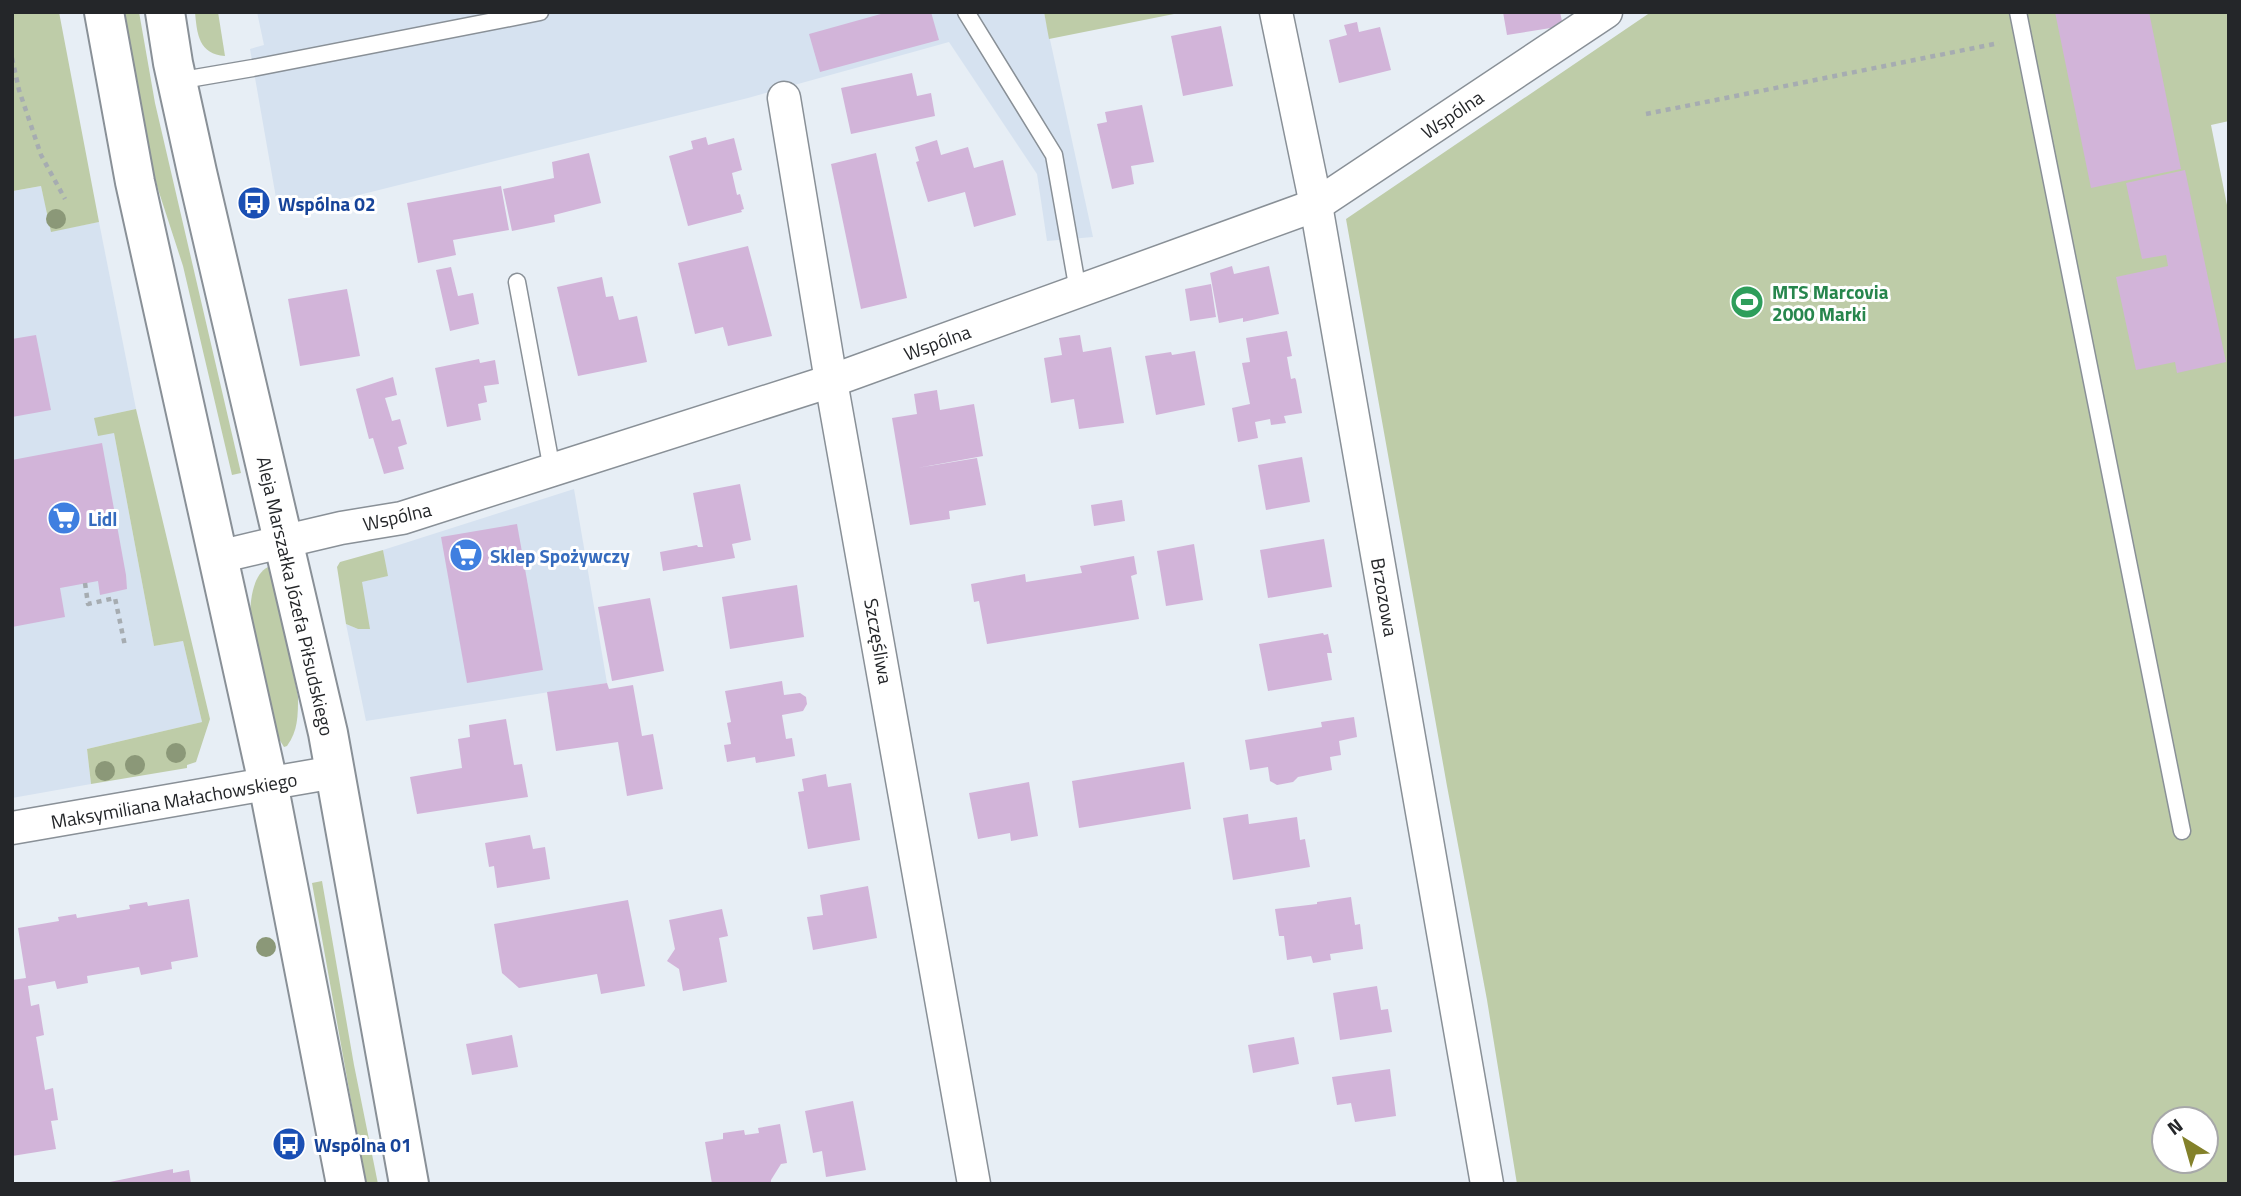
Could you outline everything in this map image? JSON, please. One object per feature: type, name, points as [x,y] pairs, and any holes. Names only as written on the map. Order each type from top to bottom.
[{"type":"main road","points":[[104,12],[135,182],[268,783],[346,1184]]},
{"type":"main road","name":"Aleja Marszałka Józefa Piłsudskiego","points":[[165,12],[177,80],[335,772],[408,1184]]},
{"type":"street","name":"Brzozowa","points":[[1276,12],[1316,205],[1488,1184]]},
{"type":"street","name":"Wspólna","points":[[218,557],[341,528],[402,517],[831,381],[1316,205],[1606,12]]},
{"type":"street","name":"Szczęśliwa","points":[[784,98],[831,381],[974,1184]]},
{"type":"street","name":"Maksymiliana Małachowskiego","points":[[12,828],[335,772]]},
{"type":"lane","points":[[177,80],[253,68],[540,12]]},
{"type":"lane","points":[[966,12],[1055,155],[1078,291]]},
{"type":"lane","points":[[2018,12],[2182,831]]},
{"type":"lane","points":[[517,282],[552,470]]},
{"type":"path","points":[[1646,114],[2023,38]]},
{"type":"path","points":[[12,58],[19,90],[41,155],[65,199]]},
{"type":"path","points":[[85,583],[89,604],[115,598],[125,646]]},
{"type":"shaded area","points":[[257,12],[1044,12],[1093,237],[1047,241],[1037,174],[949,42],[748,98],[279,215],[250,49],[264,45]]},
{"type":"shaded area","points":[[12,185],[14,191],[41,186],[52,231],[99,222],[136,409],[95,418],[114,433],[154,646],[183,641],[202,722],[87,749],[91,784],[12,798]]},
{"type":"shaded area","points":[[574,489],[607,683],[366,721],[346,624],[358,629],[362,582],[387,576],[383,550]]},
{"type":"green space","points":[[12,12],[59,12],[99,222],[51,232],[41,186],[13,191]]},
{"type":"green space","points":[[123,12],[139,12],[155,103],[241,473],[232,475],[183,266],[157,186],[142,121]]},
{"type":"green space","points":[[195,12],[218,12],[225,56],[210,52],[201,42]]},
{"type":"green space","points":[[1044,12],[1184,12],[1049,39]]},
{"type":"green space","points":[[1651,12],[2229,12],[2229,121],[2211,125],[2229,215],[2229,1184],[1517,1184],[1487,1000],[1346,219]]},
{"type":"green space","points":[[136,409],[210,719],[196,762],[187,765],[187,768],[91,784],[87,749],[202,722],[183,641],[154,646],[114,433],[98,436],[94,418]]},
{"type":"green space","points":[[383,550],[388,576],[362,582],[370,629],[358,629],[346,624],[337,567],[340,562]]},
{"type":"green space","points":[[268,567],[272,568],[298,697],[295,729],[291,740],[284,747],[279,739],[250,620],[255,583]]},
{"type":"green space","points":[[322,881],[378,1184],[366,1184],[312,883]]},
{"type":"building","points":[[888,12],[931,12],[939,40],[820,72],[809,34]]},
{"type":"building","points":[[1503,12],[1560,12],[1563,26],[1507,35]]},
{"type":"building","points":[[2055,12],[2149,12],[2181,169],[2091,188]]},
{"type":"building","points":[[1357,22],[1359,32],[1380,27],[1391,70],[1339,83],[1329,40],[1347,35],[1344,25]]},
{"type":"building","points":[[1221,26],[1233,86],[1183,96],[1171,36]]},
{"type":"building","points":[[912,73],[917,96],[931,93],[935,116],[851,134],[841,88]]},
{"type":"building","points":[[1142,105],[1154,162],[1131,166],[1134,184],[1112,189],[1097,124],[1107,122],[1105,112]]},
{"type":"building","points":[[706,137],[708,145],[734,138],[742,170],[732,173],[737,195],[740,194],[744,209],[742,212],[688,226],[669,156],[693,149],[691,141]]},
{"type":"building","points":[[937,140],[941,155],[968,147],[974,168],[1003,160],[1016,215],[974,227],[965,192],[928,202],[916,162],[919,161],[915,147]]},
{"type":"building","points":[[589,153],[601,203],[554,215],[555,222],[512,231],[503,189],[554,178],[552,162]]},
{"type":"building","points":[[876,153],[907,298],[861,309],[831,164]]},
{"type":"building","points":[[2185,170],[2226,362],[2177,373],[2175,362],[2136,370],[2116,277],[2168,266],[2166,255],[2142,259],[2126,183]]},
{"type":"building","points":[[501,186],[509,230],[453,240],[456,255],[418,263],[407,203]]},
{"type":"building","points":[[748,246],[772,336],[728,346],[723,327],[695,334],[678,263]]},
{"type":"building","points":[[1232,266],[1234,274],[1269,266],[1279,314],[1243,322],[1243,318],[1219,323],[1210,273]]},
{"type":"building","points":[[451,267],[458,296],[473,293],[479,324],[450,331],[436,270]]},
{"type":"building","points":[[602,277],[606,297],[613,296],[619,320],[637,316],[647,362],[578,376],[557,287]]},
{"type":"building","points":[[1211,284],[1216,317],[1190,321],[1185,289]]},
{"type":"building","points":[[347,289],[360,356],[300,366],[288,299]]},
{"type":"building","points":[[1287,331],[1292,356],[1287,357],[1291,379],[1296,380],[1302,413],[1284,416],[1286,423],[1271,425],[1270,419],[1255,422],[1258,438],[1238,442],[1232,408],[1250,404],[1242,363],[1250,362],[1246,338]]},
{"type":"building","points":[[36,335],[51,410],[12,417],[12,339]]},
{"type":"building","points":[[1080,335],[1083,352],[1111,347],[1124,423],[1079,429],[1074,399],[1051,403],[1044,358],[1062,355],[1059,338]]},
{"type":"building","points":[[1195,351],[1205,405],[1156,415],[1145,356]]},
{"type":"building","points":[[479,359],[480,363],[495,360],[499,384],[484,386],[487,402],[478,404],[481,420],[447,427],[435,368]]},
{"type":"building","points":[[393,377],[397,395],[385,398],[392,421],[400,419],[407,444],[398,447],[404,469],[384,474],[373,438],[369,439],[356,389]]},
{"type":"building","points":[[937,390],[940,410],[974,404],[983,456],[917,468],[977,458],[986,505],[949,511],[950,519],[910,525],[892,418],[917,414],[914,394]]},
{"type":"building","name":"Lidl","points":[[102,443],[127,589],[100,595],[98,581],[60,588],[65,617],[12,627],[12,460]]},
{"type":"building","points":[[1302,457],[1310,502],[1266,510],[1258,465]]},
{"type":"building","points":[[740,484],[751,540],[732,544],[735,558],[663,571],[660,552],[697,545],[703,547],[693,493]]},
{"type":"building","points":[[1122,500],[1125,521],[1094,526],[1091,505]]},
{"type":"building","points":[[517,524],[543,670],[467,683],[441,537]]},
{"type":"building","points":[[1324,539],[1332,587],[1268,598],[1260,550]]},
{"type":"building","points":[[1194,544],[1203,600],[1166,606],[1157,551]]},
{"type":"building","points":[[1134,556],[1137,574],[1131,576],[1139,619],[987,644],[979,601],[974,602],[971,584],[1025,574],[1026,582],[1082,573],[1080,566]]},
{"type":"building","points":[[797,585],[804,637],[730,649],[722,597]]},
{"type":"building","points":[[650,598],[664,671],[612,681],[598,607]]},
{"type":"building","points":[[1328,634],[1332,653],[1327,653],[1332,680],[1268,691],[1259,644]]},
{"type":"building","points":[[782,681],[784,695],[800,693],[806,697],[807,704],[803,711],[782,715],[786,739],[792,738],[795,756],[756,763],[755,757],[727,762],[724,745],[731,744],[727,723],[731,722],[725,691]]},
{"type":"building","points":[[607,683],[609,689],[633,685],[642,736],[653,734],[663,789],[627,796],[618,742],[556,751],[547,692]]},
{"type":"building","points":[[1354,717],[1357,737],[1339,741],[1341,755],[1330,757],[1332,770],[1298,777],[1293,782],[1277,785],[1270,781],[1268,767],[1250,770],[1245,740],[1322,727],[1321,722]]},
{"type":"building","points":[[506,719],[514,765],[522,764],[528,797],[417,814],[410,777],[462,768],[458,739],[470,737],[469,725]]},
{"type":"building","points":[[1184,762],[1191,809],[1079,828],[1072,781]]},
{"type":"building","points":[[826,774],[828,787],[851,783],[860,840],[808,849],[798,792],[804,791],[802,779]]},
{"type":"building","points":[[1029,782],[1038,836],[1011,841],[1010,833],[978,839],[969,793]]},
{"type":"building","points":[[1248,814],[1249,824],[1297,817],[1300,840],[1305,839],[1310,867],[1233,880],[1223,818]]},
{"type":"building","points":[[530,835],[533,849],[545,847],[550,879],[497,888],[494,866],[489,867],[485,843]]},
{"type":"building","points":[[868,886],[877,938],[813,950],[807,917],[823,915],[820,895]]},
{"type":"building","points":[[1351,897],[1355,925],[1360,924],[1363,949],[1330,954],[1331,960],[1313,963],[1311,956],[1287,960],[1284,936],[1279,936],[1275,909]]},
{"type":"building","points":[[189,899],[198,957],[171,962],[172,969],[141,975],[139,967],[87,976],[88,983],[57,989],[55,981],[28,986],[31,1006],[39,1004],[44,1035],[36,1037],[45,1090],[53,1088],[58,1120],[51,1121],[56,1149],[12,1156],[12,980],[26,978],[18,928],[59,921],[58,917],[76,914],[77,918],[130,909],[129,905],[147,902],[148,906]]},
{"type":"building","points":[[628,900],[645,986],[601,994],[597,974],[519,988],[502,973],[494,924]]},
{"type":"building","points":[[722,909],[728,936],[719,938],[727,982],[683,991],[679,969],[667,961],[675,949],[669,920]]},
{"type":"building","points":[[1377,986],[1381,1010],[1388,1009],[1392,1032],[1340,1040],[1333,993]]},
{"type":"building","points":[[512,1035],[518,1067],[472,1075],[466,1044]]},
{"type":"building","points":[[1294,1037],[1299,1064],[1253,1073],[1248,1045]]},
{"type":"building","points":[[1390,1069],[1396,1116],[1355,1122],[1351,1103],[1337,1105],[1332,1077]]},
{"type":"building","points":[[853,1101],[866,1170],[826,1177],[822,1151],[813,1153],[805,1111]]},
{"type":"building","points":[[780,1124],[787,1163],[781,1164],[771,1184],[712,1184],[705,1142],[723,1139],[723,1133],[744,1130],[745,1135],[759,1133],[758,1128]]},
{"type":"building","points":[[173,1169],[173,1173],[189,1170],[191,1184],[100,1184]]},
{"type":"place","name":"Wspólna 02","points":[[254,203]]},
{"type":"place","name":"MTS Marcovia 2000 Marki","points":[[1747,302]]},
{"type":"place","name":"Lidl","points":[[64,518]]},
{"type":"place","name":"Sklep Spożywczy","points":[[466,555]]},
{"type":"place","name":"Wspólna 01","points":[[289,1144]]}]
